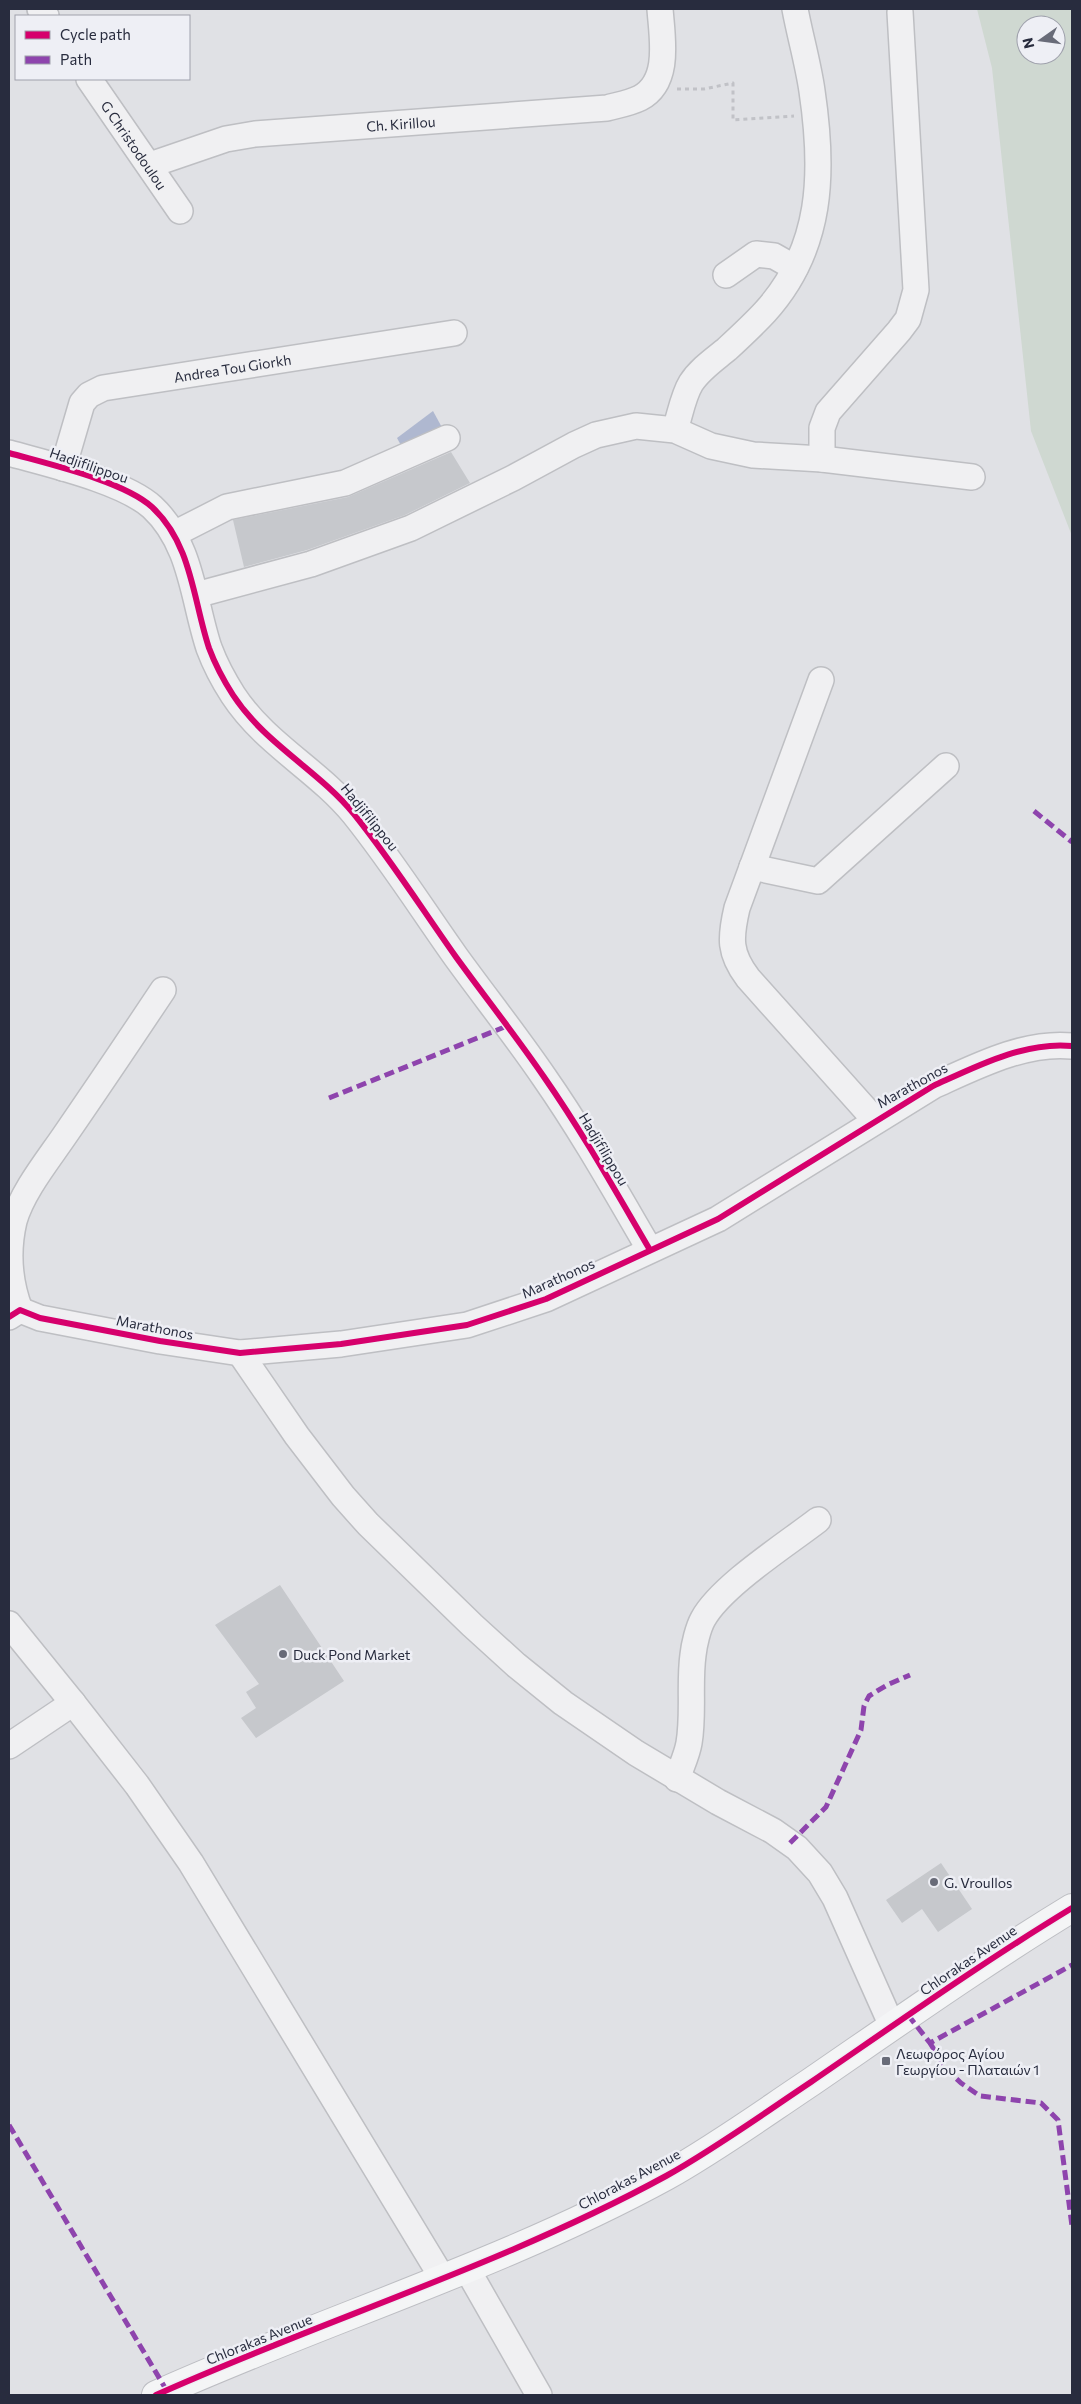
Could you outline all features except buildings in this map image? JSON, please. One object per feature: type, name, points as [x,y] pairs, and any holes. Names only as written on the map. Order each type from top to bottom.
[{"type":"main road","name":"Chlorakas Avenue","points":[[156,2395],[265,2348],[455,2274],[612,2204],[668,2175],[725,2140],[1004,1949],[1072,1908]]},
{"type":"street","points":[[652,89],[662,67],[663,42],[660,9]]},
{"type":"street","points":[[675,430],[691,383],[748,330],[773,303],[795,268],[815,218],[819,190],[819,158],[812,90],[796,9]]},
{"type":"street","points":[[822,459],[822,428],[828,412],[908,320],[916,290],[900,12]]},
{"type":"street","name":"G Christodoulou","points":[[91,80],[180,210]]},
{"type":"street","name":"Ch. Kirillou","points":[[150,165],[226,139],[255,134],[607,108],[641,98],[652,89]]},
{"type":"street","points":[[726,276],[756,254],[774,256],[795,268]]},
{"type":"street","name":"Andrea Tou Giorkh","points":[[64,468],[82,403],[90,395],[103,388],[454,333]]},
{"type":"street","points":[[196,594],[310,564],[411,528],[596,435],[636,426],[675,430],[711,446],[731,452],[822,459],[972,477]]},
{"type":"street","points":[[174,534],[226,507],[345,483],[447,438]]},
{"type":"street","name":"Hadjifilippou","points":[[9,453],[64,468],[131,493],[151,506],[174,534],[182,550],[196,594],[210,649],[232,694],[266,735],[330,788],[371,836],[544,1077],[585,1139],[650,1250]]},
{"type":"street","points":[[821,680],[752,867],[731,931],[732,947],[738,965],[876,1120]]},
{"type":"street","points":[[752,867],[818,881],[946,766]]},
{"type":"street","points":[[14,1314],[15,1297],[10,1262],[12,1217],[36,1177],[163,990]]},
{"type":"street","name":"Marathonos","points":[[14,1314],[211,1350],[240,1353],[341,1344],[468,1325],[546,1299],[725,1215],[932,1086],[995,1060],[1029,1050],[1072,1046]]},
{"type":"street","points":[[240,1353],[297,1436],[343,1496],[368,1524],[472,1625],[563,1703],[677,1779],[773,1831],[797,1848],[820,1873],[835,1898],[892,2026]]},
{"type":"street","points":[[677,1779],[689,1744],[692,1718],[690,1685],[693,1653],[702,1619],[740,1579],[818,1520]]},
{"type":"street","points":[[9,1624],[136,1785],[191,1863],[455,2274],[539,2395]]},
{"type":"street","points":[[9,1746],[73,1703]]},
{"type":"path","points":[[652,89],[704,89],[733,84],[734,120],[815,115]]},
{"type":"shaded area","points":[[977,9],[1072,9],[1072,536],[1031,431],[992,68]]},
{"type":"water","points":[[433,411],[445,433],[403,449],[397,438]]},
{"type":"marked path","points":[[1034,811],[1072,842]]},
{"type":"marked path","points":[[329,1098],[507,1026]]},
{"type":"marked path","points":[[790,1843],[826,1807],[861,1730],[864,1706],[869,1696],[887,1685],[910,1675]]},
{"type":"marked path","points":[[908,2015],[930,2043],[1072,1965]]},
{"type":"marked path","points":[[930,2043],[946,2069],[961,2083],[980,2096],[1041,2103],[1058,2120],[1072,2226]]},
{"type":"marked path","points":[[9,2125],[167,2391]]},
{"type":"cycle path","points":[[9,453],[84,474],[123,489],[152,507],[165,522],[176,538],[190,573],[209,648],[233,695],[260,728],[340,798],[368,831],[558,1098],[650,1250]]},
{"type":"cycle path","points":[[9,1317],[20,1310],[40,1318],[160,1341],[240,1353],[341,1344],[467,1325],[546,1299],[718,1219],[933,1086],[1018,1051],[1036,1047],[1072,1046]]},
{"type":"cycle path","points":[[156,2395],[220,2367],[541,2237],[604,2208],[666,2176],[739,2131],[973,1971],[1072,1908]]},
{"type":"place","name":"Duck Pond Market","points":[[283,1654]]},
{"type":"place","name":"G. Vroullos","points":[[934,1882]]},
{"type":"place","name":"Λεωφόρος Αγίου Γεωργίου - Πλαταιών 1","points":[[886,2061]]}]
